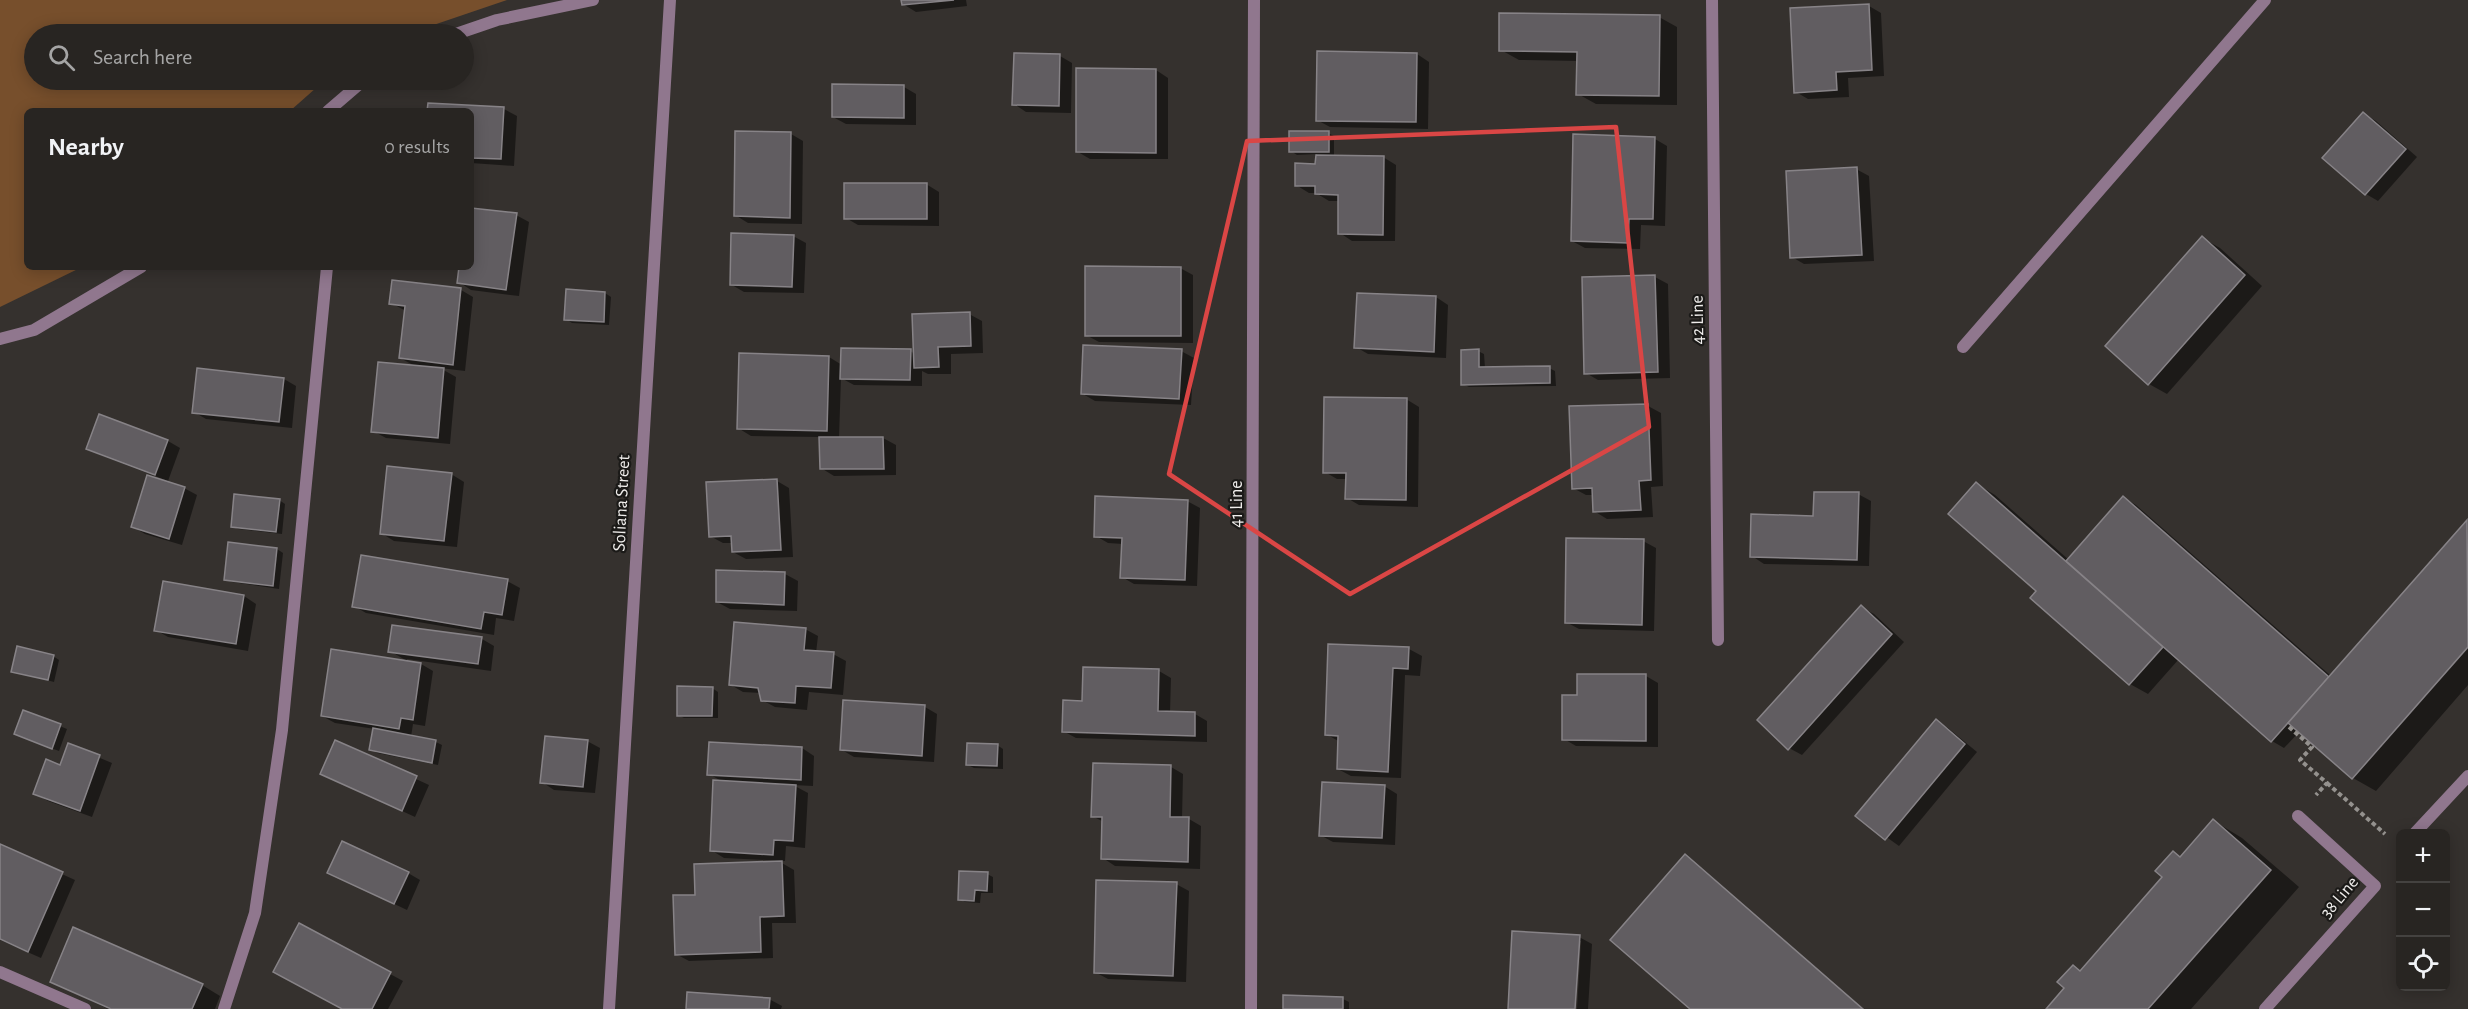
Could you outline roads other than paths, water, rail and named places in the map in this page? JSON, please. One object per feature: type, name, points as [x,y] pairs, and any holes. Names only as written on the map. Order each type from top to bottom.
[{"type":"street","points":[[474,28],[497,20],[593,0]]},
{"type":"street","name":"Soliana Street","points":[[609,1009],[670,0]]},
{"type":"street","name":"41 Line","points":[[1251,1009],[1254,0]]},
{"type":"street","name":"42 Line","points":[[1712,0],[1718,640]]},
{"type":"street","points":[[1963,347],[2265,0]]},
{"type":"street","points":[[331,108],[352,90]]},
{"type":"street","points":[[343,108],[344,97]]},
{"type":"street","points":[[0,339],[34,330],[136,270]]},
{"type":"street","points":[[224,1009],[255,913],[282,730],[327,270]]},
{"type":"street","points":[[2419,829],[2468,776]]},
{"type":"street","name":"38 Line","points":[[2265,1009],[2375,886],[2298,816]]},
{"type":"street","points":[[0,972],[85,1009]]}]
